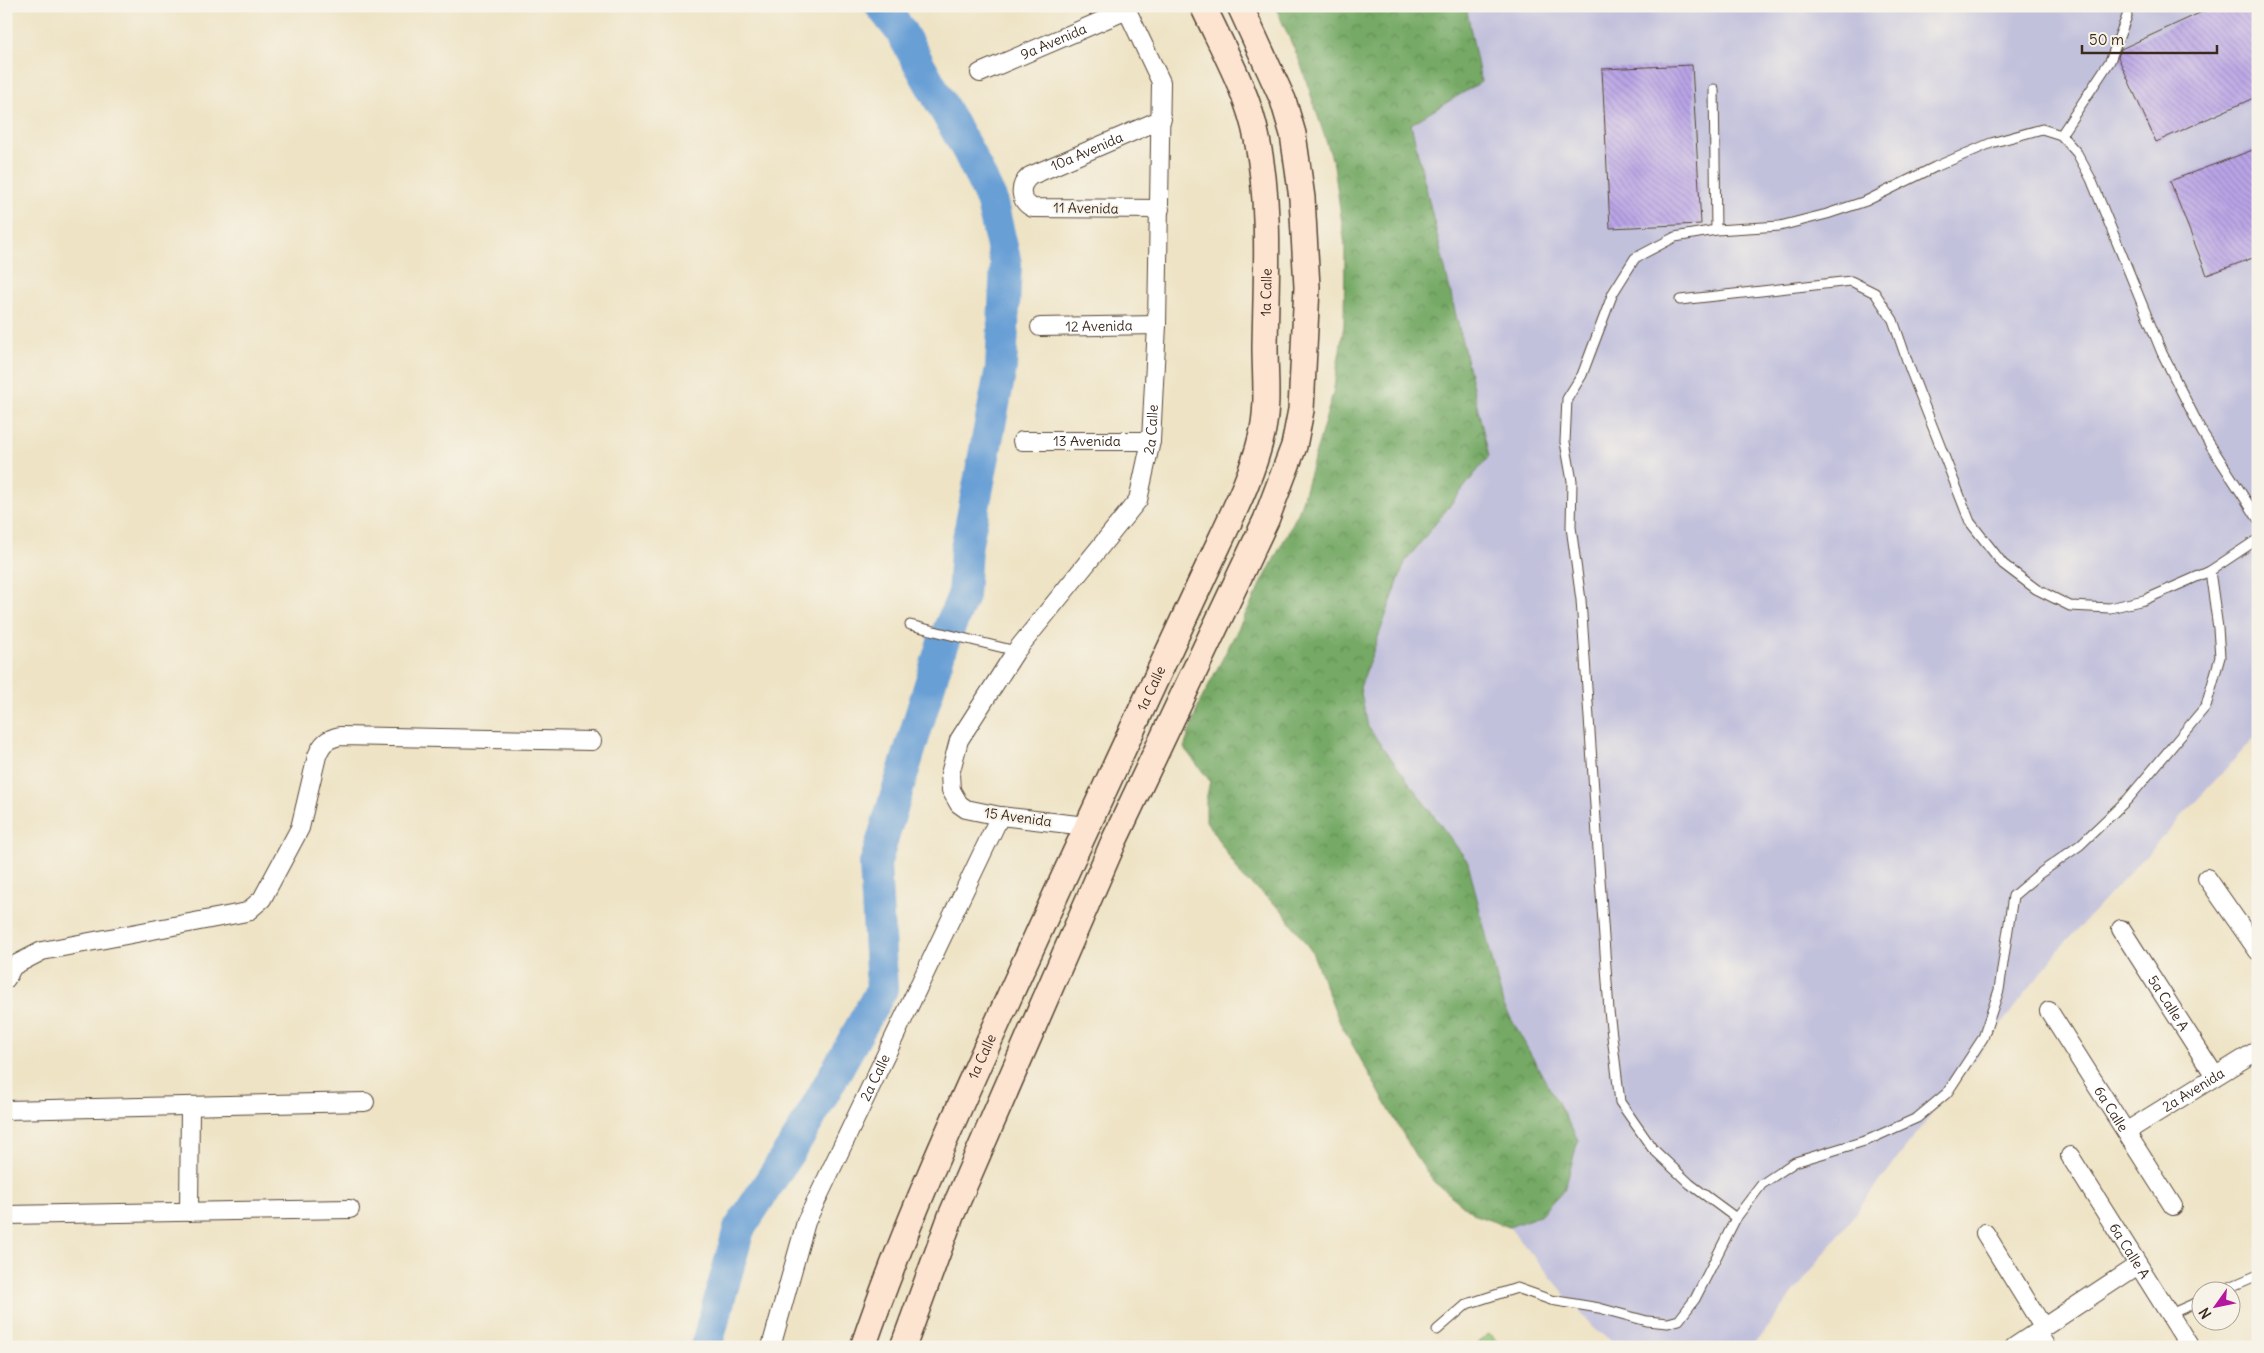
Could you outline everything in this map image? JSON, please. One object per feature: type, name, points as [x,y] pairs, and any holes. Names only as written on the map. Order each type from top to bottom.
[{"type":"main road","name":"1a Calle","points":[[863,1347],[882,1289],[918,1198],[1086,826],[1226,529],[1254,462],[1263,429],[1265,413],[1265,309],[1264,203],[1261,164],[1257,138],[1238,81],[1203,6]]},
{"type":"main road","points":[[903,1347],[920,1295],[966,1179],[1114,841],[1266,520],[1294,446],[1301,410],[1307,287],[1302,198],[1293,134],[1283,100],[1240,6]]},
{"type":"street","name":"9a Avenida","points":[[980,73],[1126,8]]},
{"type":"street","name":"2a Calle","points":[[954,797],[951,790],[950,774],[959,740],[1016,651],[1138,500],[1151,441],[1157,325],[1162,119],[1161,82],[1126,8]]},
{"type":"street","name":"10a Avenida","points":[[1021,193],[1022,185],[1030,176],[1162,119]]},
{"type":"street","name":"11 Avenida","points":[[1021,193],[1026,204],[1033,208],[1160,209]]},
{"type":"street","name":"12 Avenida","points":[[1040,327],[1157,325]]},
{"type":"street","name":"13 Avenida","points":[[1022,441],[1151,441]]},
{"type":"street","points":[[6,979],[13,966],[42,951],[247,912],[262,899],[300,828],[317,756],[321,745],[328,739],[340,736],[592,741]]},
{"type":"street","name":"15 Avenida","points":[[954,797],[966,809],[1000,816],[1086,826]]},
{"type":"street","name":"2a Calle","points":[[771,1347],[806,1222],[1000,816]]},
{"type":"street","points":[[2207,878],[2258,951]]},
{"type":"street","name":"5a Calle A","points":[[2121,929],[2215,1076]]},
{"type":"street","name":"6a Calle","points":[[2049,1011],[2174,1206]]},
{"type":"street","name":"2a Avenida","points":[[2127,1131],[2258,1050]]},
{"type":"street","points":[[6,1110],[365,1102]]},
{"type":"street","points":[[188,1212],[190,1106]]},
{"type":"street","name":"6a Calle A","points":[[2070,1156],[2190,1347]]},
{"type":"street","points":[[6,1216],[350,1209]]},
{"type":"street","points":[[1985,1233],[2040,1329],[2046,1347]]},
{"type":"street","points":[[2014,1347],[2138,1265]]},
{"type":"lane","points":[[2061,135],[2110,61],[2127,16]]},
{"type":"lane","points":[[1714,89],[1716,230]]},
{"type":"lane","points":[[1736,1218],[1690,1184],[1652,1148],[1620,1102],[1609,1010],[1581,600],[1570,527],[1572,481],[1565,442],[1567,399],[1582,375],[1613,293],[1635,258],[1675,237],[1716,230],[1780,226],[1827,214],[1866,201],[1935,167],[1991,143],[2042,130],[2061,135],[2076,153],[2091,179],[2162,353],[2202,432],[2258,519]]},
{"type":"lane","points":[[1680,300],[1851,281],[1875,293],[1894,320],[1910,369],[1970,522],[2003,564],[2036,589],[2070,606],[2110,608],[2144,600],[2210,571],[2258,539]]},
{"type":"lane","points":[[1437,1330],[1467,1304],[1517,1288],[1551,1300],[1600,1308],[1647,1321],[1668,1323],[1679,1320],[1695,1298],[1736,1218],[1762,1184],[1795,1162],[1868,1140],[1917,1118],[1947,1093],[1983,1038],[2000,990],[2013,896],[2039,874],[2080,846],[2128,799],[2206,706],[2220,657],[2210,571]]},
{"type":"lane","points":[[910,625],[1016,651]]},
{"type":"lane","points":[[2242,1282],[2258,1275]]},
{"type":"lane","points":[[2170,1314],[2192,1304]]},
{"type":"shaded area","points":[[1466,6],[2258,6],[2258,734],[2061,947],[1752,1347],[1623,1347],[1596,1331],[1509,1227],[1539,1216],[1578,1140],[1503,1004],[1468,862],[1368,727],[1360,687],[1405,562],[1489,456],[1411,124],[1481,82]]},
{"type":"green space","points":[[1275,6],[1466,6],[1481,82],[1411,124],[1489,456],[1405,562],[1360,688],[1368,727],[1468,862],[1503,1004],[1578,1140],[1565,1188],[1539,1216],[1509,1227],[1475,1215],[1434,1182],[1415,1155],[1340,1023],[1312,952],[1281,909],[1243,878],[1206,821],[1206,800],[1210,781],[1184,748],[1199,704],[1299,511],[1333,393],[1344,325],[1345,246],[1334,165],[1300,62]]},
{"type":"green space","points":[[1488,1333],[1503,1347],[1475,1347]]},
{"type":"building","points":[[2215,6],[2258,6],[2258,96],[2156,142],[2118,57],[2121,49]]},
{"type":"building","points":[[1692,65],[1701,224],[1610,228],[1602,69]]},
{"type":"building","points":[[2258,148],[2258,256],[2207,275],[2170,181]]},
{"type":"waterway","points":[[706,1347],[739,1229],[802,1132],[882,989],[875,864],[942,645],[963,596],[966,549],[1001,368],[1006,264],[991,199],[969,153],[900,30],[881,6]]}]
